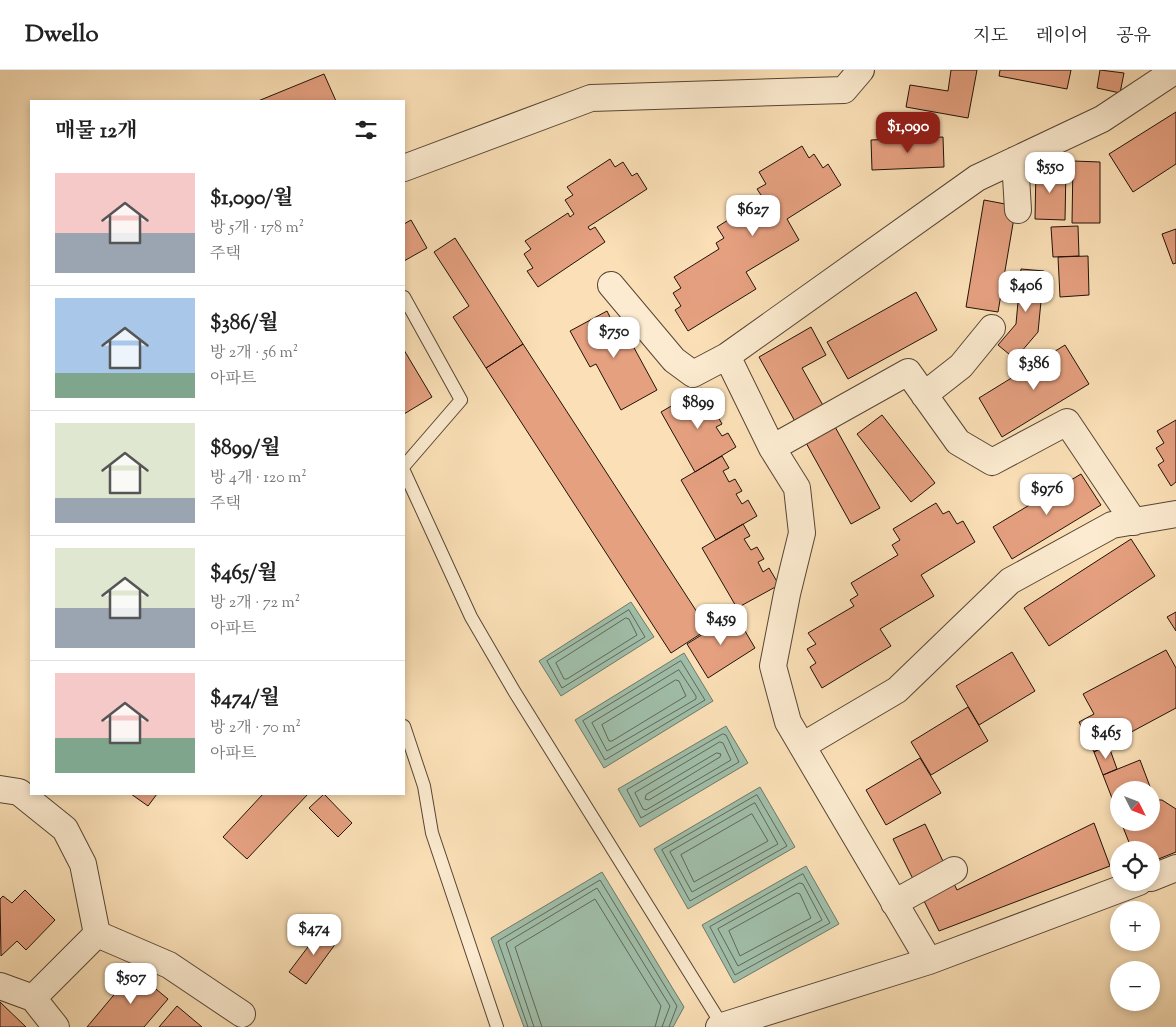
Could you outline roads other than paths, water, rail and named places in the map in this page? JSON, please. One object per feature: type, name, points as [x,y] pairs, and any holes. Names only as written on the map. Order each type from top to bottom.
[{"type":"street","points":[[405,168],[591,98],[844,90],[861,70]]},
{"type":"street","points":[[612,285],[674,360],[693,374],[727,356],[970,183],[1102,119],[1176,70]]},
{"type":"street","points":[[1015,160],[1018,210]]},
{"type":"street","points":[[924,395],[961,366],[992,328]]},
{"type":"street","points":[[727,356],[772,448],[797,488],[802,533],[787,594],[773,666],[788,722],[928,961]]},
{"type":"street","points":[[772,448],[908,372],[958,442],[992,462],[1067,422],[1134,522]]},
{"type":"street","points":[[802,746],[897,690],[1010,581],[1112,525],[1176,514]]},
{"type":"street","points":[[0,789],[19,792],[66,828],[83,864],[97,934]]},
{"type":"street","points":[[1160,874],[1176,868]]},
{"type":"street","points":[[894,903],[954,870]]},
{"type":"street","points":[[720,1026],[928,961],[1114,891]]},
{"type":"street","points":[[33,998],[97,934]]},
{"type":"street","points":[[97,934],[169,965],[242,1014]]},
{"type":"street","points":[[0,986],[33,998],[56,1027]]},
{"type":"lane","points":[[405,300],[461,400],[405,465]]},
{"type":"lane","points":[[405,473],[471,617],[514,691],[720,1026]]},
{"type":"lane","points":[[405,729],[424,786],[432,832],[497,1027]]},
{"type":"water","points":[[631,602],[654,637],[561,696],[539,661]]},
{"type":"water","points":[[684,653],[713,701],[604,768],[575,720]]},
{"type":"water","points":[[726,726],[748,763],[640,827],[618,789]]},
{"type":"water","points":[[760,787],[795,847],[688,909],[654,849]]},
{"type":"water","points":[[806,866],[839,924],[734,983],[702,925]]},
{"type":"water","points":[[602,872],[684,1007],[673,1027],[524,1027],[491,938]]}]
